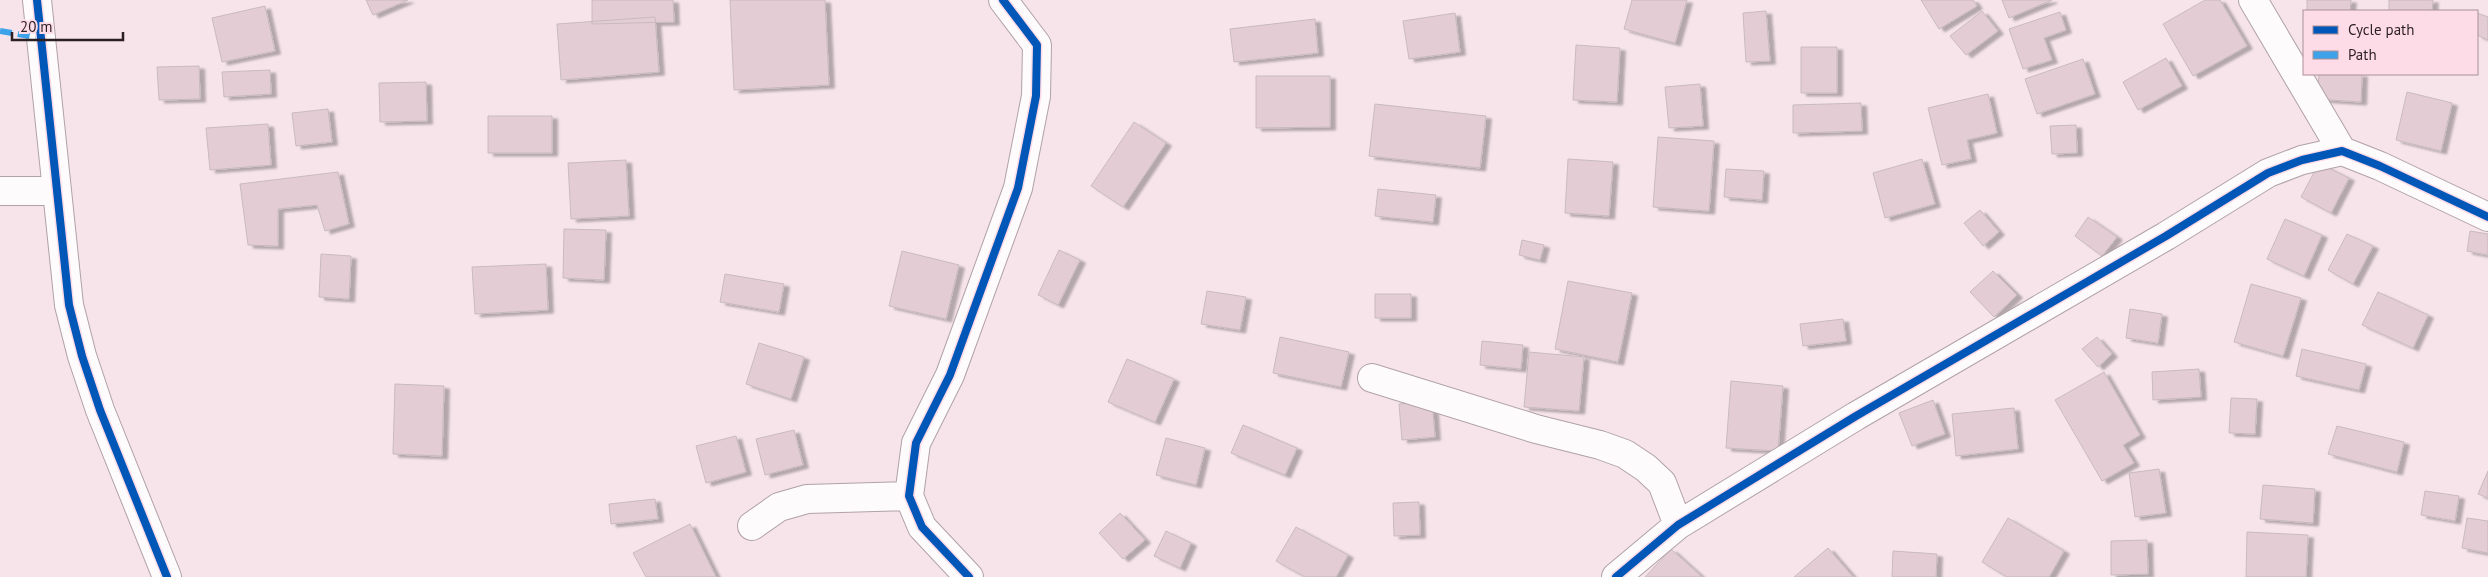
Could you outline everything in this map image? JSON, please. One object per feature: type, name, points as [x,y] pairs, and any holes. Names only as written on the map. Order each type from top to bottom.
[{"type":"street","points":[[37,0],[69,305],[82,356],[122,470],[167,577]]},
{"type":"street","points":[[969,577],[922,527],[909,496],[916,443],[950,375],[1018,188],[1034,105],[1037,45],[1003,0]]},
{"type":"street","points":[[2253,0],[2342,151]]},
{"type":"street","points":[[1616,577],[1678,525],[1856,416],[2166,236],[2268,173],[2302,160],[2342,151],[2380,166],[2488,217]]},
{"type":"street","points":[[0,191],[57,191]]},
{"type":"street","points":[[1372,378],[1536,429],[1600,445],[1625,454],[1646,468],[1662,483],[1678,525]]},
{"type":"street","points":[[752,526],[779,507],[807,499],[909,496]]},
{"type":"building","points":[[366,0],[408,0],[373,15]]},
{"type":"building","points":[[592,0],[673,0],[674,22],[592,24]]},
{"type":"building","points":[[730,0],[825,0],[829,85],[734,90]]},
{"type":"building","points":[[1632,0],[1687,0],[1675,43],[1624,29]]},
{"type":"building","points":[[1921,0],[1973,0],[1977,6],[1939,29]]},
{"type":"building","points":[[2002,0],[2052,0],[2009,18]]},
{"type":"building","points":[[2205,0],[2220,0],[2247,46],[2193,76],[2163,24]]},
{"type":"building","points":[[2307,0],[2351,0],[2350,10],[2307,10]]},
{"type":"building","points":[[2389,0],[2433,0],[2432,10],[2389,10]]},
{"type":"building","points":[[265,6],[275,51],[222,62],[212,18]]},
{"type":"building","points":[[1766,11],[1770,61],[1746,62],[1743,13]]},
{"type":"building","points":[[1982,11],[1998,31],[1966,55],[1950,36]]},
{"type":"building","points":[[2060,12],[2066,30],[2044,38],[2052,60],[2023,69],[2009,29]]},
{"type":"building","points":[[1455,13],[1460,52],[1409,59],[1403,21]]},
{"type":"building","points":[[2478,13],[2488,17],[2488,40],[2478,35]]},
{"type":"building","points":[[655,17],[659,72],[561,80],[557,24]]},
{"type":"building","points":[[1315,19],[1318,53],[1234,62],[1230,29]]},
{"type":"building","points":[[1576,45],[1620,48],[1617,102],[1573,100]]},
{"type":"building","points":[[1801,47],[1837,47],[1837,93],[1801,93]]},
{"type":"building","points":[[2166,58],[2182,86],[2138,110],[2123,82]]},
{"type":"building","points":[[2083,59],[2095,94],[2037,114],[2025,79]]},
{"type":"building","points":[[199,66],[200,99],[159,100],[157,67]]},
{"type":"building","points":[[270,70],[271,94],[224,97],[222,72]]},
{"type":"building","points":[[2319,75],[2362,75],[2361,102],[2317,99]]},
{"type":"building","points":[[1256,76],[1330,76],[1330,127],[1256,128]]},
{"type":"building","points":[[426,82],[427,121],[380,122],[379,83]]},
{"type":"building","points":[[1700,84],[1703,126],[1669,128],[1665,87]]},
{"type":"building","points":[[2407,92],[2452,103],[2441,151],[2396,140]]},
{"type":"building","points":[[1988,94],[1997,133],[1967,140],[1971,159],[1942,165],[1928,108]]},
{"type":"building","points":[[1861,103],[1862,131],[1793,133],[1793,105]]},
{"type":"building","points":[[1375,104],[1486,116],[1480,168],[1369,156]]},
{"type":"building","points":[[328,109],[332,142],[296,146],[292,113]]},
{"type":"building","points":[[488,116],[552,116],[552,153],[488,153]]},
{"type":"building","points":[[1134,122],[1166,143],[1123,207],[1091,186]]},
{"type":"building","points":[[268,124],[271,165],[210,170],[206,128]]},
{"type":"building","points":[[2076,125],[2077,153],[2052,154],[2050,126]]},
{"type":"building","points":[[1658,137],[1714,141],[1709,211],[1653,207]]},
{"type":"building","points":[[1568,159],[1613,162],[1609,216],[1565,213]]},
{"type":"building","points":[[1922,159],[1935,204],[1885,218],[1873,173]]},
{"type":"building","points":[[626,160],[629,216],[571,219],[568,163]]},
{"type":"building","points":[[2319,163],[2349,178],[2331,213],[2301,197]]},
{"type":"building","points":[[1726,169],[1764,171],[1762,200],[1724,197]]},
{"type":"building","points":[[338,172],[349,224],[325,231],[317,205],[278,209],[278,246],[248,245],[240,184]]},
{"type":"building","points":[[1378,189],[1436,195],[1433,222],[1375,216]]},
{"type":"building","points":[[1980,210],[1999,232],[1983,246],[1964,223]]},
{"type":"building","points":[[2088,217],[2117,237],[2102,256],[2075,236]]},
{"type":"building","points":[[2285,219],[2322,235],[2304,276],[2267,259]]},
{"type":"building","points":[[564,229],[606,230],[604,280],[563,278]]},
{"type":"building","points":[[2470,231],[2488,234],[2488,255],[2467,251]]},
{"type":"building","points":[[2347,234],[2373,246],[2353,284],[2328,270]]},
{"type":"building","points":[[1522,240],[1544,245],[1540,260],[1519,255]]},
{"type":"building","points":[[1059,250],[1080,260],[1058,305],[1038,295]]},
{"type":"building","points":[[902,251],[959,265],[946,319],[889,306]]},
{"type":"building","points":[[321,254],[351,256],[349,299],[319,297]]},
{"type":"building","points":[[546,264],[548,310],[475,314],[472,267]]},
{"type":"building","points":[[1993,271],[2017,295],[1994,317],[1970,292]]},
{"type":"building","points":[[725,274],[784,284],[779,312],[720,302]]},
{"type":"building","points":[[1568,281],[1632,293],[1618,362],[1555,349]]},
{"type":"building","points":[[2251,284],[2301,298],[2283,356],[2234,342]]},
{"type":"building","points":[[1207,291],[1246,297],[1240,330],[1201,324]]},
{"type":"building","points":[[2378,292],[2428,315],[2413,348],[2362,325]]},
{"type":"building","points":[[1375,294],[1411,294],[1411,318],[1375,318]]},
{"type":"building","points":[[2130,309],[2162,314],[2158,343],[2126,338]]},
{"type":"building","points":[[1843,319],[1846,341],[1803,346],[1800,324]]},
{"type":"building","points":[[1280,337],[1349,352],[1341,387],[1273,373]]},
{"type":"building","points":[[2097,337],[2112,354],[2098,367],[2082,349]]},
{"type":"building","points":[[1482,341],[1523,345],[1521,369],[1480,365]]},
{"type":"building","points":[[759,343],[804,357],[791,399],[746,384]]},
{"type":"building","points":[[2302,349],[2366,364],[2359,390],[2296,376]]},
{"type":"building","points":[[1529,352],[1584,357],[1579,411],[1524,407]]},
{"type":"building","points":[[1127,359],[1174,379],[1155,422],[1108,402]]},
{"type":"building","points":[[2199,369],[2201,397],[2153,400],[2152,372]]},
{"type":"building","points":[[2104,372],[2140,435],[2123,445],[2134,463],[2102,481],[2055,400]]},
{"type":"building","points":[[1731,381],[1783,386],[1778,451],[1726,448]]},
{"type":"building","points":[[395,384],[444,386],[442,456],[393,454]]},
{"type":"building","points":[[2231,398],[2257,399],[2255,434],[2229,433]]},
{"type":"building","points":[[1933,400],[1945,434],[1912,446],[1899,413]]},
{"type":"building","points":[[1432,401],[1435,437],[1402,440],[1399,404]]},
{"type":"building","points":[[2014,408],[2018,449],[1956,456],[1952,414]]},
{"type":"building","points":[[1243,425],[1297,448],[1285,475],[1231,453]]},
{"type":"building","points":[[2337,426],[2404,442],[2397,472],[2328,454]]},
{"type":"building","points":[[794,430],[803,465],[765,475],[756,439]]},
{"type":"building","points":[[736,436],[746,472],[706,483],[696,446]]},
{"type":"building","points":[[1166,438],[1205,448],[1196,485],[1156,475]]},
{"type":"building","points":[[2159,469],[2166,513],[2135,517],[2129,473]]},
{"type":"building","points":[[2488,471],[2488,498],[2478,494]]},
{"type":"building","points":[[2263,485],[2315,489],[2313,523],[2260,519]]},
{"type":"building","points":[[2425,491],[2459,496],[2455,521],[2421,515]]},
{"type":"building","points":[[655,499],[658,519],[611,524],[609,504]]},
{"type":"building","points":[[1419,502],[1420,535],[1394,536],[1393,503]]},
{"type":"building","points":[[1120,513],[1145,540],[1123,559],[1099,533]]},
{"type":"building","points":[[2008,518],[2064,551],[2049,577],[2007,577],[1982,562]]},
{"type":"building","points":[[2467,518],[2488,521],[2488,553],[2462,548]]},
{"type":"building","points":[[690,524],[716,577],[646,577],[633,553]]},
{"type":"building","points":[[1296,527],[1348,555],[1336,577],[1305,577],[1276,561]]},
{"type":"building","points":[[1166,531],[1191,543],[1180,568],[1154,556]]},
{"type":"building","points":[[2247,532],[2308,535],[2306,577],[2246,577]]},
{"type":"building","points":[[2147,540],[2148,574],[2111,575],[2111,541]]},
{"type":"building","points":[[1828,548],[1853,577],[1794,577]]},
{"type":"building","points":[[1671,549],[1702,577],[1645,577]]},
{"type":"building","points":[[1893,551],[1937,554],[1936,577],[1892,577]]},
{"type":"marked path","points":[[0,31],[42,38]]},
{"type":"cycle path","points":[[37,0],[69,305],[82,356],[100,410],[167,577]]},
{"type":"cycle path","points":[[969,577],[922,527],[909,496],[916,443],[950,375],[1018,188],[1036,96],[1037,45],[1003,0]]},
{"type":"cycle path","points":[[1616,577],[1678,525],[1856,416],[2166,236],[2268,173],[2302,160],[2342,151],[2380,166],[2488,217]]}]
